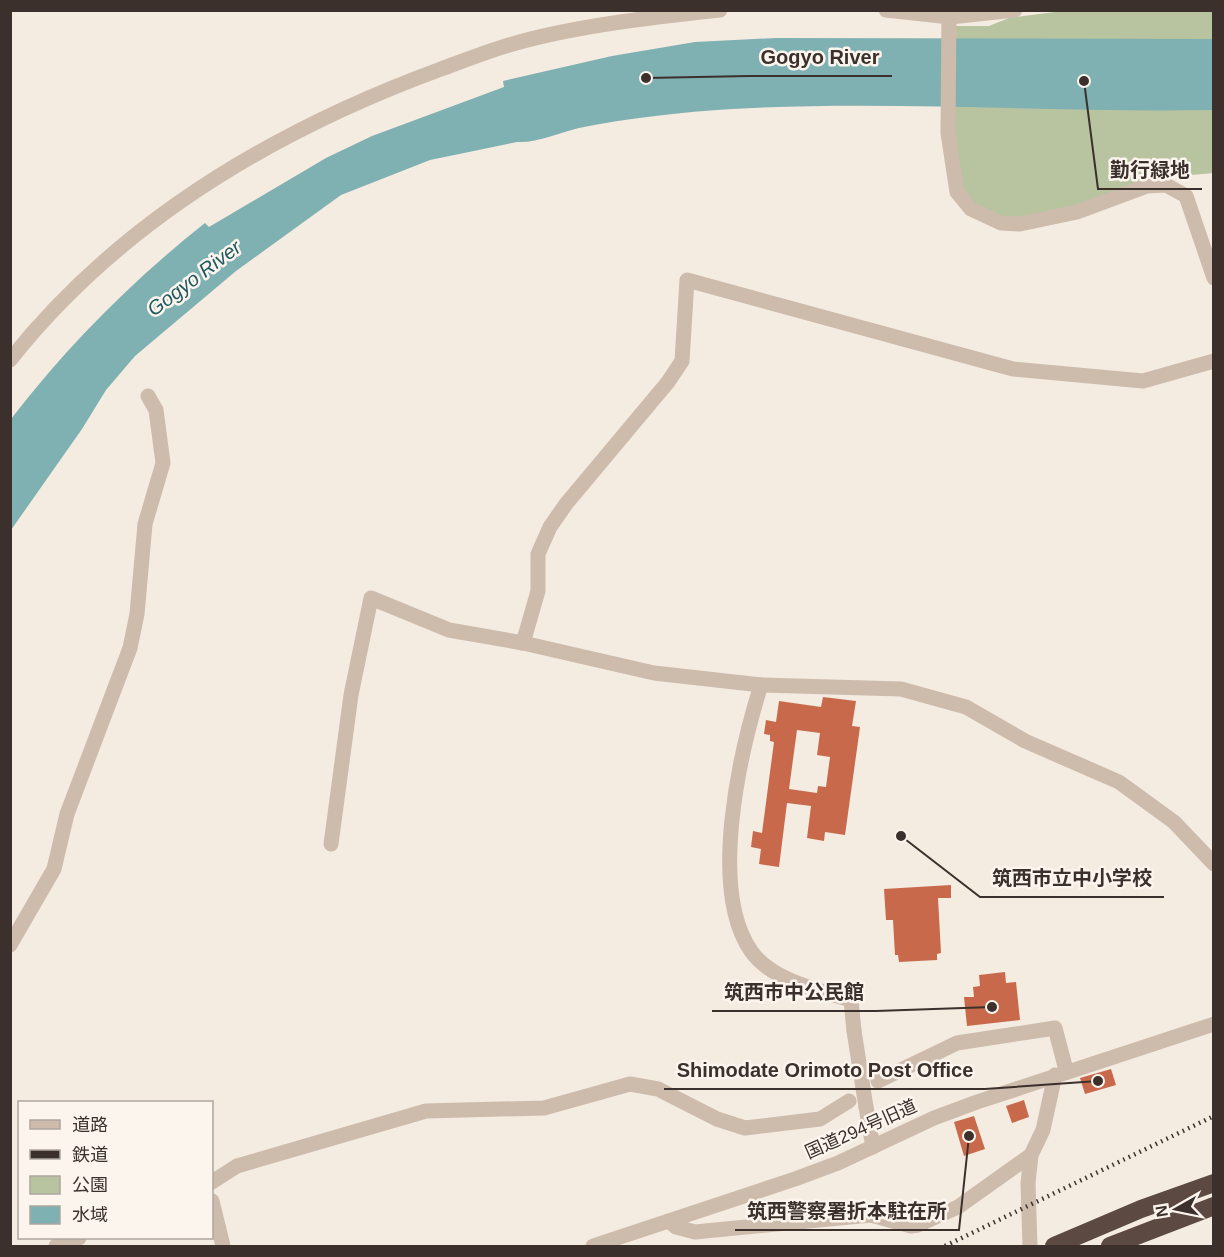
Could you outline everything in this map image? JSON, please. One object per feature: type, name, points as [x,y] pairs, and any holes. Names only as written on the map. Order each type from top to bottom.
[{"type":"highway","points":[[1054,1246],[1141,1209],[1214,1184]]},
{"type":"highway","points":[[1110,1246],[1214,1206]]},
{"type":"street","points":[[10,360],[66,298],[146,226],[187,194],[310,123],[384,91],[510,44],[660,17],[720,10]]},
{"type":"street","points":[[886,10],[950,17],[1015,10]]},
{"type":"street","points":[[950,17],[948,129],[957,192],[971,209],[1001,223],[1020,224],[1077,212],[1147,186],[1166,185],[1186,196],[1214,278]]},
{"type":"street","points":[[523,643],[538,591],[538,554],[550,527],[566,504],[668,382],[682,362],[687,280],[1013,369],[1143,381],[1214,361]]},
{"type":"street","points":[[10,945],[54,869],[67,814],[130,648],[136,614],[145,524],[163,463],[156,411],[147,396]]},
{"type":"street","points":[[331,844],[351,695],[371,598],[450,630],[523,643],[654,673],[760,685],[901,689],[966,707],[1025,741],[1119,782],[1174,822],[1214,864]]},
{"type":"street","points":[[760,685],[746,733],[736,787],[731,861],[734,915],[751,952],[778,975],[851,1000],[873,1147]]},
{"type":"street","name":"国道294号旧道","points":[[593,1246],[795,1179],[873,1147],[934,1118],[1061,1072],[1214,1024]]},
{"type":"street","points":[[878,1081],[957,1043],[1055,1028],[1061,1072],[1043,1130],[1031,1155],[1028,1183],[1030,1246]]},
{"type":"street","points":[[213,1181],[237,1166],[426,1111],[544,1108],[630,1084],[658,1089],[717,1119],[745,1128],[820,1119],[849,1101]]},
{"type":"street","points":[[669,1221],[675,1227],[695,1232],[872,1215],[911,1226],[918,1225],[958,1208],[1031,1155]]},
{"type":"street","points":[[213,1205],[223,1246]]},
{"type":"street","points":[[56,1246],[76,1239]]},
{"type":"green space","points":[[1063,11],[1213,11],[1213,173],[1150,181],[1049,213],[1021,217],[996,216],[976,207],[962,189],[954,153],[952,109],[955,26],[989,26],[1009,18]]},
{"type":"water","points":[[775,38],[1213,39],[1213,110],[912,106],[732,109],[616,121],[579,128],[533,141],[517,142],[430,160],[341,195],[236,271],[135,356],[106,390],[82,429],[11,530],[11,419],[55,365],[102,315],[205,223],[209,227],[326,158],[372,136],[504,87],[503,81],[612,56],[695,42]]},
{"type":"building","points":[[823,697],[856,701],[852,726],[860,727],[845,835],[825,832],[824,841],[807,838],[811,806],[787,803],[779,867],[759,864],[761,849],[751,847],[753,831],[762,833],[774,742],[770,741],[770,735],[764,734],[766,720],[776,722],[779,701],[821,707]],"holes":[[[797,730],[820,733],[817,755],[830,757],[826,787],[818,786],[817,793],[789,789]]]},
{"type":"building","points":[[951,885],[951,898],[938,898],[941,953],[937,954],[937,960],[899,962],[898,955],[895,955],[893,920],[886,920],[884,889]]},
{"type":"building","points":[[1005,972],[1006,983],[1016,982],[1020,1020],[967,1026],[964,997],[974,997],[973,987],[980,986],[979,975]]},
{"type":"building","points":[[1111,1069],[1116,1085],[1085,1094],[1080,1078]]},
{"type":"building","points":[[1024,1100],[1029,1117],[1012,1123],[1006,1106]]},
{"type":"building","points":[[974,1116],[985,1149],[964,1156],[954,1122]]},
{"type":"railway","points":[[945,1246],[1214,1116]]},
{"type":"place","name":"Gogyo River","points":[[646,78]]},
{"type":"place","name":"勤行緑地","points":[[1084,81]]},
{"type":"place","name":"筑西市立中小学校","points":[[901,836]]},
{"type":"place","name":"筑西市中公民館","points":[[992,1007]]},
{"type":"place","name":"Shimodate Orimoto Post Office","points":[[1098,1081]]},
{"type":"place","name":"筑西警察署折本駐在所","points":[[969,1136]]}]
